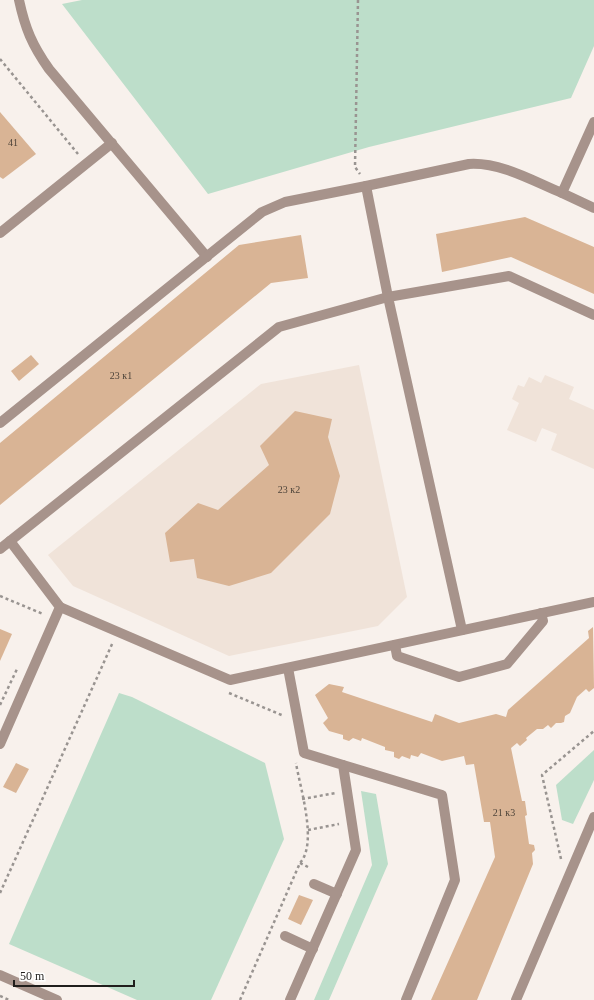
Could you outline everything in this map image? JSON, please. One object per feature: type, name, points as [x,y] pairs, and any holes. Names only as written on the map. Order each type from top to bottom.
[{"type":"lane","points":[[19,0],[25,28],[34,48],[49,68],[208,256]]},
{"type":"lane","points":[[562,194],[594,122]]},
{"type":"lane","points":[[0,233],[112,143]]},
{"type":"lane","points":[[0,423],[262,212],[273,206],[469,164],[483,163],[497,166],[594,208]]},
{"type":"lane","points":[[366,186],[388,297],[462,630]]},
{"type":"lane","points":[[0,550],[279,327],[388,297],[509,276],[594,315]]},
{"type":"lane","points":[[10,541],[60,607],[230,680],[594,602]]},
{"type":"lane","points":[[0,744],[60,607]]},
{"type":"lane","points":[[395,645],[397,656],[459,677],[507,664],[543,621],[541,613]]},
{"type":"lane","points":[[288,668],[304,752],[442,795],[455,880],[406,1000]]},
{"type":"lane","points":[[290,1000],[338,894],[356,850],[343,765]]},
{"type":"lane","points":[[516,1000],[594,817]]},
{"type":"lane","points":[[314,884],[338,894]]},
{"type":"lane","points":[[285,936],[313,949]]},
{"type":"lane","points":[[0,975],[57,1000]]},
{"type":"path","points":[[358,0],[355,167],[366,186]]},
{"type":"path","points":[[0,59],[86,164]]},
{"type":"path","points":[[0,596],[44,613],[55,619]]},
{"type":"path","points":[[40,620],[44,613]]},
{"type":"path","points":[[0,893],[118,632]]},
{"type":"path","points":[[105,642],[119,648]]},
{"type":"path","points":[[0,705],[20,662]]},
{"type":"path","points":[[227,692],[289,718]]},
{"type":"path","points":[[561,859],[542,775],[594,731]]},
{"type":"path","points":[[240,1000],[300,863],[305,857],[308,830],[295,756]]},
{"type":"path","points":[[302,799],[336,793]]},
{"type":"path","points":[[308,830],[341,823]]},
{"type":"path","points":[[300,863],[308,867]]},
{"type":"path","points":[[267,940],[274,943]]},
{"type":"path","points":[[0,996],[9,1000]]},
{"type":"shaded area","points":[[359,365],[407,597],[378,626],[229,656],[73,586],[48,555],[261,384]]},
{"type":"shaded area","points":[[545,375],[574,387],[569,399],[594,410],[594,469],[551,450],[557,434],[542,428],[536,442],[507,430],[519,403],[512,399],[518,385],[524,387],[529,377],[541,383]]},
{"type":"green space","points":[[82,0],[594,0],[594,46],[571,98],[369,147],[208,194],[62,4]]},
{"type":"green space","points":[[119,693],[132,697],[265,763],[284,839],[211,1000],[137,1000],[9,944]]},
{"type":"green space","points":[[594,750],[594,780],[573,824],[562,820],[556,785]]},
{"type":"green space","points":[[361,791],[376,794],[388,864],[329,1000],[314,1000],[372,865]]},
{"type":"building","points":[[0,112],[36,154],[3,179],[0,177]]},
{"type":"building","points":[[525,217],[594,247],[594,294],[511,257],[442,272],[436,234]]},
{"type":"building","points":[[301,235],[308,278],[271,283],[0,505],[0,443],[239,245]]},
{"type":"building","points":[[31,355],[39,364],[19,381],[11,371]]},
{"type":"building","points":[[295,411],[332,419],[328,437],[340,476],[330,514],[271,573],[229,586],[197,578],[194,559],[170,562],[165,533],[198,503],[218,510],[269,465],[260,446]]},
{"type":"building","points":[[593,627],[594,688],[589,692],[586,689],[577,697],[570,713],[565,716],[564,722],[556,723],[551,728],[548,725],[543,729],[537,729],[526,738],[527,740],[520,746],[517,743],[511,748],[522,801],[525,801],[527,815],[525,816],[529,844],[534,845],[535,850],[532,853],[533,864],[477,1000],[431,1000],[495,857],[490,822],[484,822],[474,764],[466,765],[464,756],[442,761],[421,753],[418,757],[411,755],[410,759],[402,756],[399,759],[394,757],[394,752],[385,750],[385,747],[362,738],[361,741],[353,738],[349,741],[343,739],[343,735],[329,731],[323,723],[328,718],[315,695],[329,684],[344,687],[342,692],[432,722],[435,714],[459,723],[496,714],[506,717],[508,710],[589,638],[588,631]]},
{"type":"building","points":[[0,629],[12,634],[0,661]]},
{"type":"building","points":[[16,763],[29,769],[16,793],[3,787]]},
{"type":"building","points":[[299,895],[313,900],[301,925],[288,919]]}]
